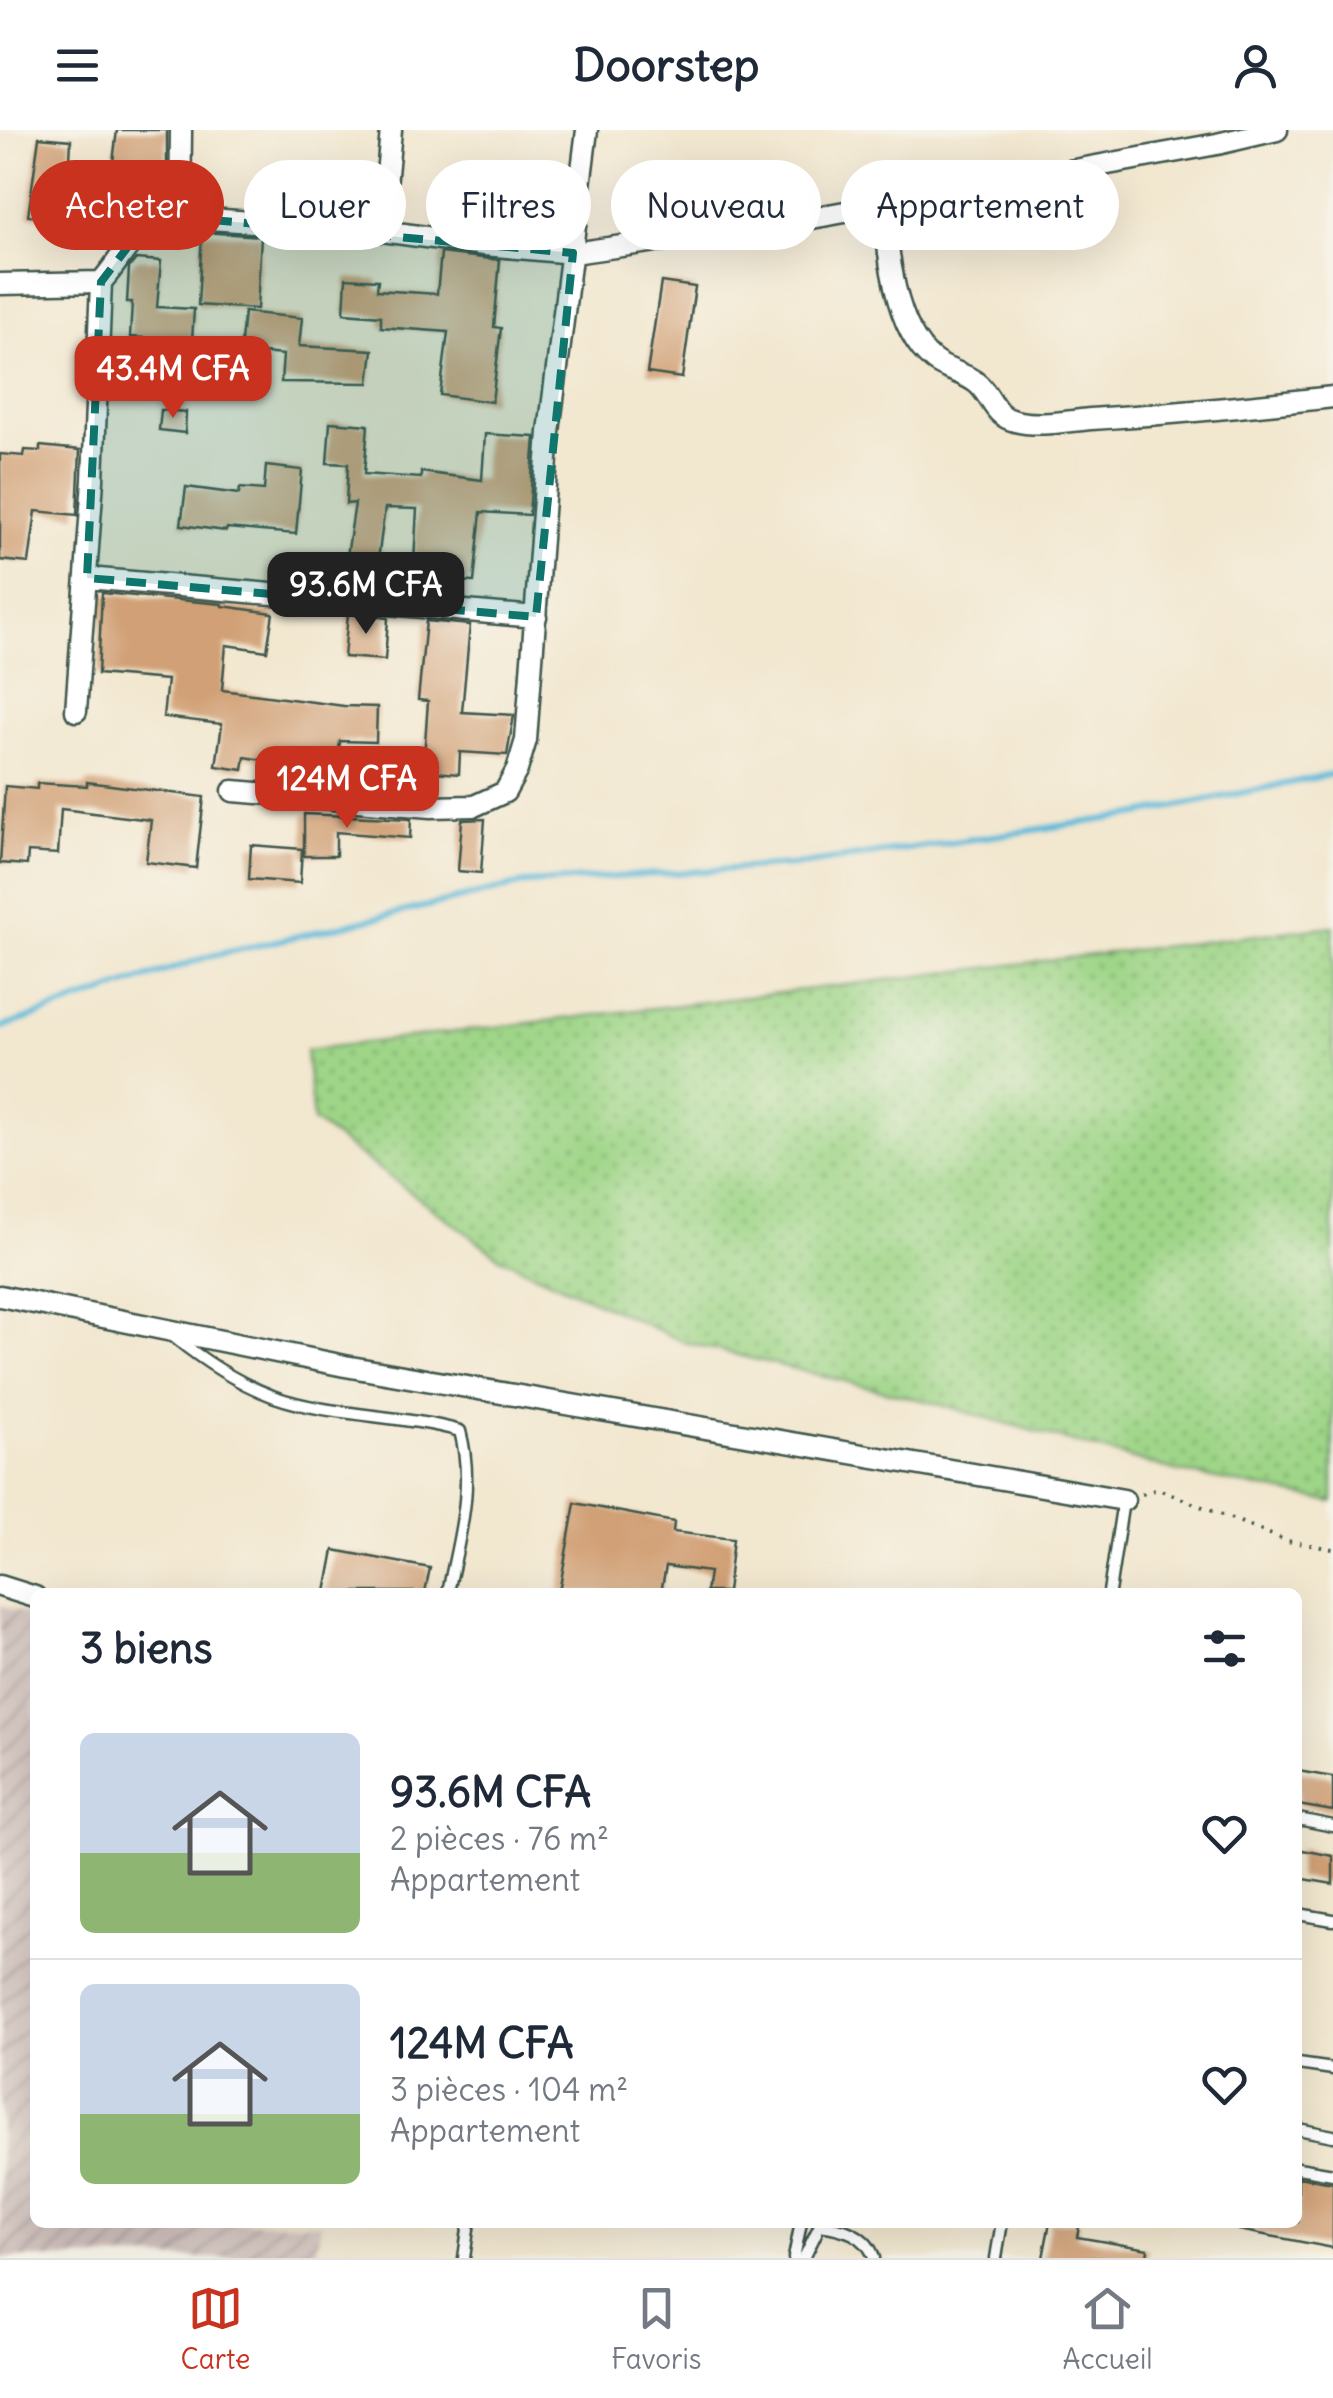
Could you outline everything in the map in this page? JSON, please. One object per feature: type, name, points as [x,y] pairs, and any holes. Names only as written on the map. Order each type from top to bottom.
[{"type":"street","points":[[181,130],[181,160]]},
{"type":"street","points":[[388,160],[391,130]]},
{"type":"street","points":[[233,791],[431,807],[474,806],[505,792],[517,770],[526,740],[549,432],[587,130]]},
{"type":"street","points":[[1119,162],[1276,130]]},
{"type":"street","points":[[406,234],[573,253],[841,213]]},
{"type":"street","points":[[76,711],[87,578],[100,282],[125,250]]},
{"type":"street","points":[[888,250],[906,318],[918,344],[937,364],[977,383],[997,413],[1006,419],[1024,424],[1333,397]]},
{"type":"street","points":[[0,284],[100,282]]},
{"type":"street","points":[[87,578],[536,617]]},
{"type":"street","points":[[0,1296],[677,1425],[1124,1500]]},
{"type":"street","points":[[0,1586],[30,1595]]},
{"type":"lane","points":[[166,1330],[209,1365],[276,1397],[460,1431],[467,1457],[468,1493],[449,1588]]},
{"type":"lane","points":[[1109,1588],[1124,1500]]},
{"type":"lane","points":[[1302,1820],[1333,1826]]},
{"type":"lane","points":[[1302,1915],[1333,1920]]},
{"type":"lane","points":[[1302,2065],[1333,2069]]},
{"type":"lane","points":[[1302,2130],[1333,2136]]},
{"type":"lane","points":[[1302,2169],[1333,2174]]},
{"type":"lane","points":[[464,2258],[468,2228]]},
{"type":"lane","points":[[794,2258],[801,2228]]},
{"type":"lane","points":[[804,2258],[819,2228]]},
{"type":"lane","points":[[830,2228],[857,2236],[872,2250],[874,2258]]},
{"type":"lane","points":[[996,2258],[1001,2228]]},
{"type":"path","points":[[1124,1500],[1158,1489],[1287,1541],[1333,1549]]},
{"type":"highlighted area","points":[[180,217],[573,253],[536,617],[87,578],[101,282],[140,231]]},
{"type":"shaded area","points":[[0,1605],[30,1616],[30,2228],[321,2228],[313,2258],[0,2258]]},
{"type":"green space","points":[[1333,926],[1333,1502],[1175,1471],[934,1403],[684,1342],[501,1258],[313,1121],[306,1050]]},
{"type":"building","points":[[117,130],[167,130],[167,160],[113,160]]},
{"type":"building","points":[[39,137],[71,140],[70,160],[36,160]]},
{"type":"building","points":[[224,233],[244,235],[244,250],[260,250],[257,309],[198,305],[201,250],[224,250]]},
{"type":"building","points":[[441,253],[500,260],[494,327],[501,328],[492,402],[440,395],[448,332],[381,327],[381,316],[344,313],[346,278],[378,280],[377,290],[437,294]]},
{"type":"building","points":[[136,259],[161,261],[157,307],[194,309],[192,341],[130,337],[129,268]]},
{"type":"building","points":[[661,282],[695,287],[682,378],[647,373]]},
{"type":"building","points":[[244,312],[302,318],[299,346],[373,350],[369,383],[281,382],[283,355],[240,351]]},
{"type":"building","points":[[161,410],[186,412],[185,433],[159,430]]},
{"type":"building","points":[[330,422],[368,425],[364,474],[421,478],[421,472],[482,480],[485,434],[535,437],[529,515],[481,512],[474,582],[413,579],[417,509],[385,508],[377,567],[346,563],[355,503],[346,504],[348,464],[327,463]]},
{"type":"building","points":[[40,446],[80,450],[77,515],[36,511],[29,563],[0,560],[0,454],[24,456],[25,450],[40,451]]},
{"type":"building","points":[[266,466],[302,470],[296,534],[181,525],[186,487],[239,494],[240,488],[264,490]]},
{"type":"building","points":[[102,593],[222,604],[273,613],[267,651],[226,645],[222,690],[377,707],[376,742],[340,741],[335,781],[280,771],[281,763],[245,757],[243,770],[216,766],[222,724],[163,717],[167,680],[98,674]]},
{"type":"building","points":[[348,614],[388,618],[385,660],[344,657]]},
{"type":"building","points":[[426,621],[470,625],[462,712],[514,715],[507,755],[460,752],[459,774],[423,771],[428,701],[418,700]]},
{"type":"building","points":[[87,782],[204,797],[196,868],[146,862],[151,820],[61,809],[58,854],[28,852],[27,865],[0,863],[5,786],[37,789],[37,783],[87,786]]},
{"type":"building","points":[[304,814],[411,819],[410,838],[336,832],[336,856],[304,856]]},
{"type":"building","points":[[485,819],[481,873],[458,871],[462,820]]},
{"type":"building","points":[[251,845],[302,849],[300,883],[249,879]]},
{"type":"building","points":[[575,1503],[674,1522],[673,1532],[733,1539],[727,1588],[707,1588],[709,1572],[666,1566],[662,1588],[560,1588]]},
{"type":"building","points":[[334,1550],[430,1568],[426,1588],[327,1588]]},
{"type":"building","points":[[1302,1772],[1333,1777],[1333,1811],[1302,1806]]},
{"type":"building","points":[[1302,1850],[1333,1856],[1333,1884],[1302,1879]]},
{"type":"building","points":[[1302,2178],[1333,2183],[1333,2248],[1239,2230],[1302,2228]]},
{"type":"building","points":[[1049,2228],[1079,2228],[1077,2237],[1148,2249],[1147,2258],[1043,2258]]},
{"type":"waterway","points":[[0,1028],[207,957],[527,883],[805,864],[1134,815],[1333,774]]}]
